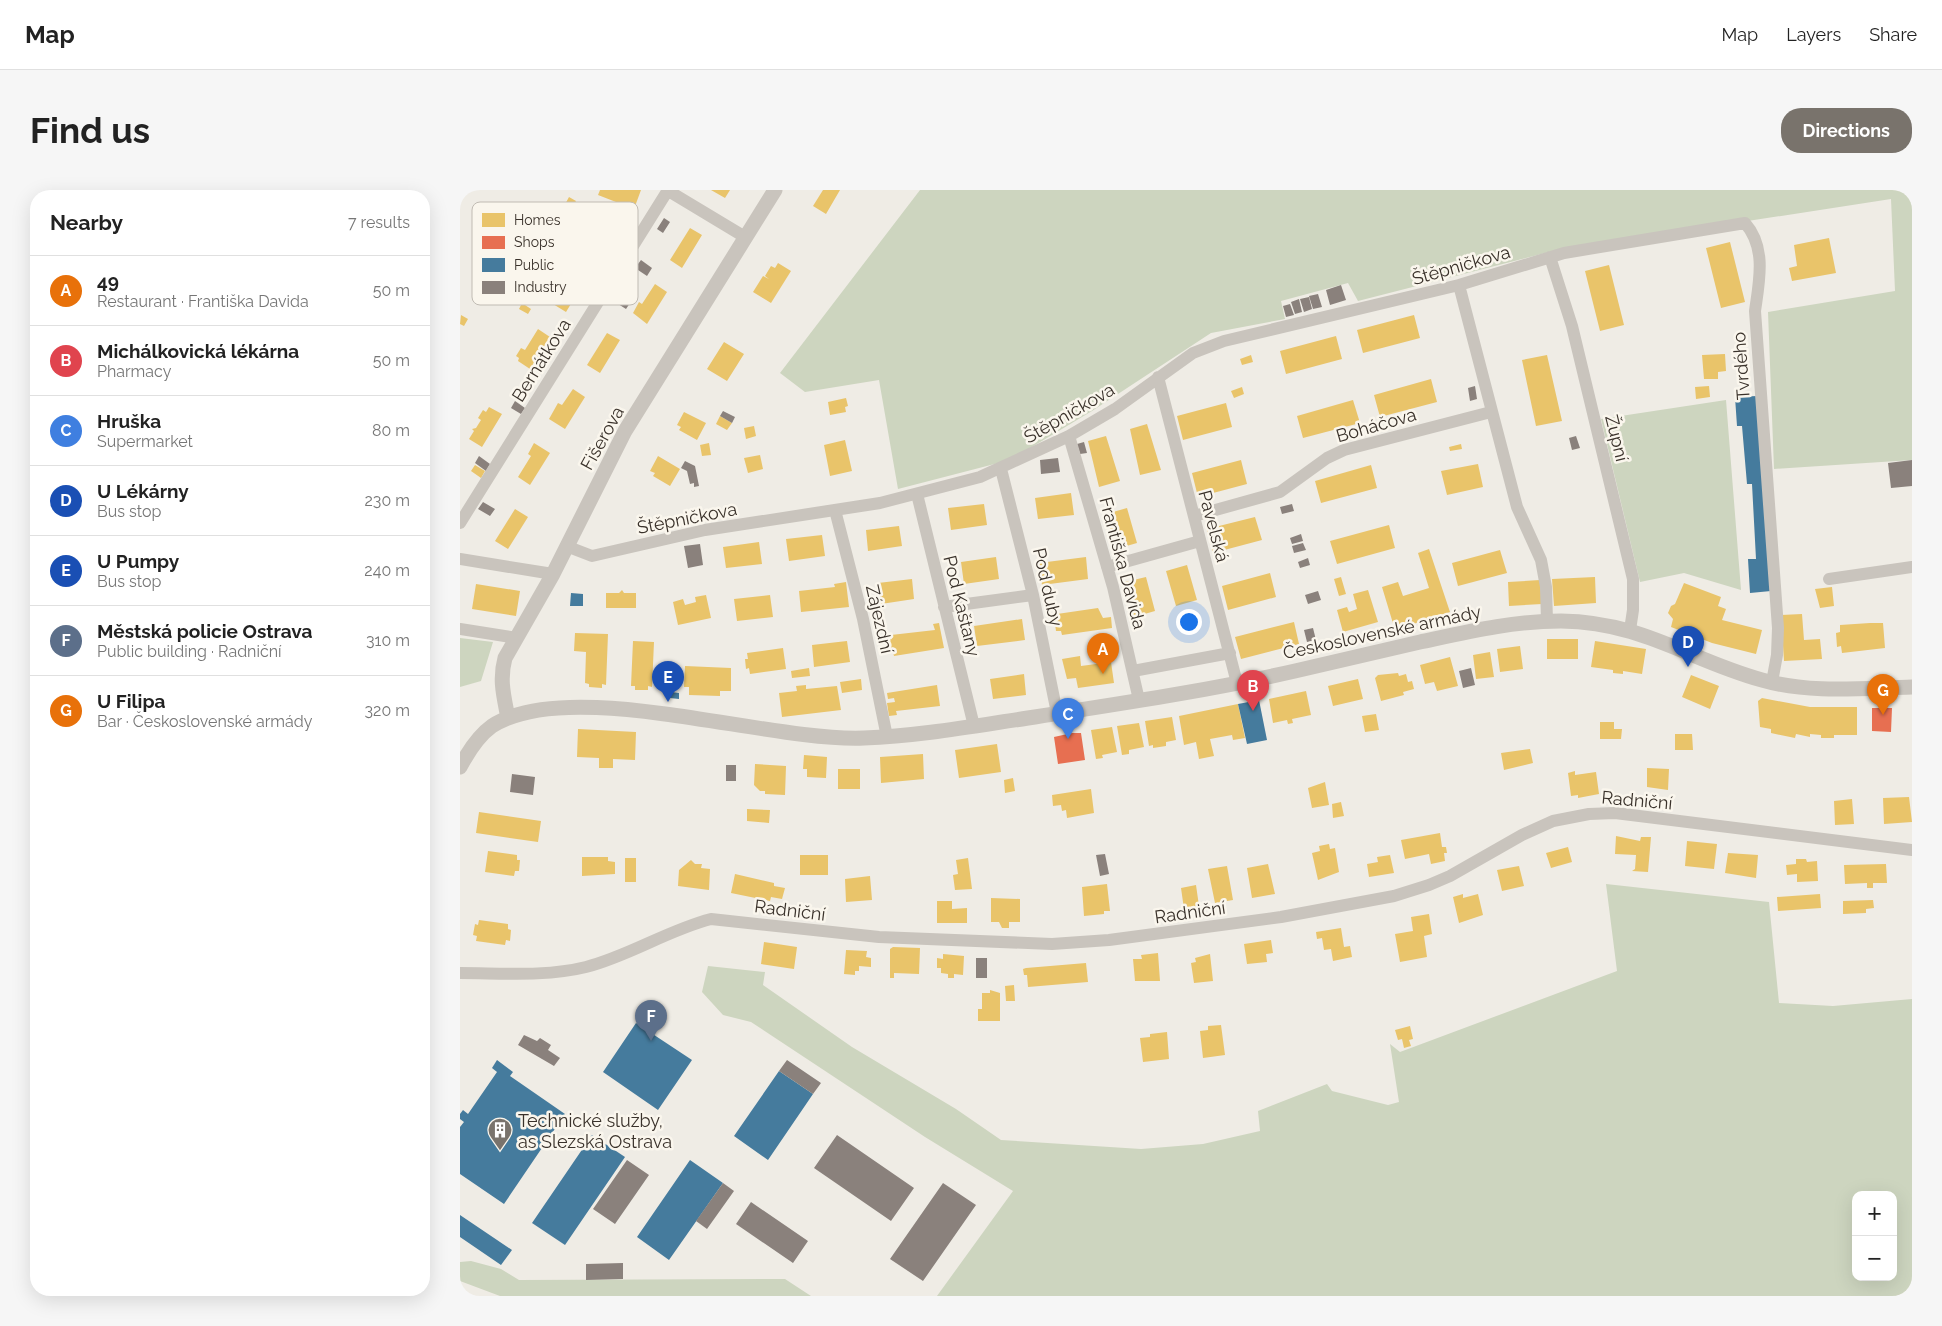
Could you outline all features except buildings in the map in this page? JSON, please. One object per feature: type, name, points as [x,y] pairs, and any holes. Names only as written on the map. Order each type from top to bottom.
[{"type":"street","points":[[667,190],[745,237]]},
{"type":"street","name":"Bernátkova","points":[[638,237],[667,190]]},
{"type":"street","name":"Fišerova","points":[[508,718],[502,687],[502,671],[505,658],[553,574],[625,431],[775,190]]},
{"type":"street","name":"Tvrdého","points":[[1575,250],[1745,223],[1752,230],[1761,266],[1755,311],[1778,628],[1777,655],[1772,682]]},
{"type":"street","name":"Štěpničkova","points":[[566,546],[592,556],[705,530],[836,510],[917,494],[1001,469],[1069,436],[1115,409],[1193,353],[1224,341],[1459,285],[1575,250]]},
{"type":"street","name":"Župní","points":[[1550,257],[1572,326],[1632,579],[1633,610],[1630,630]]},
{"type":"street","points":[[1459,285],[1517,507],[1541,560],[1546,587],[1548,622]]},
{"type":"street","name":"Bernátkova","points":[[460,523],[596,305]]},
{"type":"street","name":"Pavelská","points":[[1158,377],[1238,683]]},
{"type":"street","name":"Boháčova","points":[[1194,516],[1280,492],[1327,458],[1344,450],[1491,412]]},
{"type":"street","name":"Františka Davida","points":[[1069,436],[1107,567],[1139,700]]},
{"type":"street","name":"Pod duby","points":[[1001,469],[1032,595],[1057,713]]},
{"type":"street","name":"Pod Kaštany","points":[[917,494],[974,726]]},
{"type":"street","name":"Zájezdní","points":[[836,510],[863,619],[887,737]]},
{"type":"street","points":[[1107,567],[1200,541]]},
{"type":"street","points":[[460,560],[553,574]]},
{"type":"street","points":[[1829,579],[1912,567]]},
{"type":"street","points":[[944,607],[1032,595]]},
{"type":"street","name":"Československé armády","points":[[460,767],[482,735],[494,725],[508,718],[548,708],[601,708],[664,715],[805,736],[840,738],[887,737],[974,726],[1238,683],[1479,629],[1548,622],[1592,623],[1630,630],[1772,682],[1828,688],[1912,687]]},
{"type":"street","points":[[460,629],[517,638]]},
{"type":"street","points":[[1133,671],[1230,653]]},
{"type":"street","name":"Radniční","points":[[460,973],[554,971],[585,967],[651,944],[694,924],[710,919],[879,937],[1052,944],[1109,940],[1281,917],[1394,896],[1429,885],[1522,835],[1553,822],[1589,814],[1615,813],[1912,850]]},
{"type":"green space","points":[[920,190],[1912,190],[1912,460],[1774,469],[1768,312],[1895,291],[1891,199],[1553,251],[1358,301],[1348,283],[1281,301],[1285,319],[1211,333],[1092,411],[1010,460],[898,489],[879,380],[805,392],[780,373]]},
{"type":"green space","points":[[1726,400],[1741,590],[1684,573],[1640,582],[1601,419]]},
{"type":"green space","points":[[460,638],[493,642],[481,681],[460,687]]},
{"type":"green space","points":[[1606,884],[1769,902],[1779,1003],[1833,1006],[1912,999],[1912,1296],[937,1296],[1013,1191],[925,1137],[751,1022],[723,1015],[702,992],[708,966],[765,972],[763,985],[852,1047],[956,1109],[1001,1140],[1141,1149],[1203,1144],[1260,1131],[1258,1111],[1327,1084],[1332,1091],[1388,1105],[1399,1102],[1390,1044],[1400,1052],[1617,971]]},
{"type":"green space","points":[[471,1261],[501,1269],[519,1280],[785,1279],[811,1296],[500,1296],[460,1281],[460,1262]]},
{"type":"place","name":"U Lékárny","points":[[1688,667]]},
{"type":"place","name":"49","points":[[1103,674]]},
{"type":"place","name":"U Pumpy","points":[[668,702]]},
{"type":"place","name":"Michálkovická lékárna","points":[[1253,711]]},
{"type":"place","name":"U Filipa","points":[[1883,715]]},
{"type":"place","name":"Hruška","points":[[1068,739]]},
{"type":"place","name":"Městská policie Ostrava","points":[[651,1041]]},
{"type":"place","name":"Technické služby, as Slezská Ostrava","points":[[500,1151]]}]
